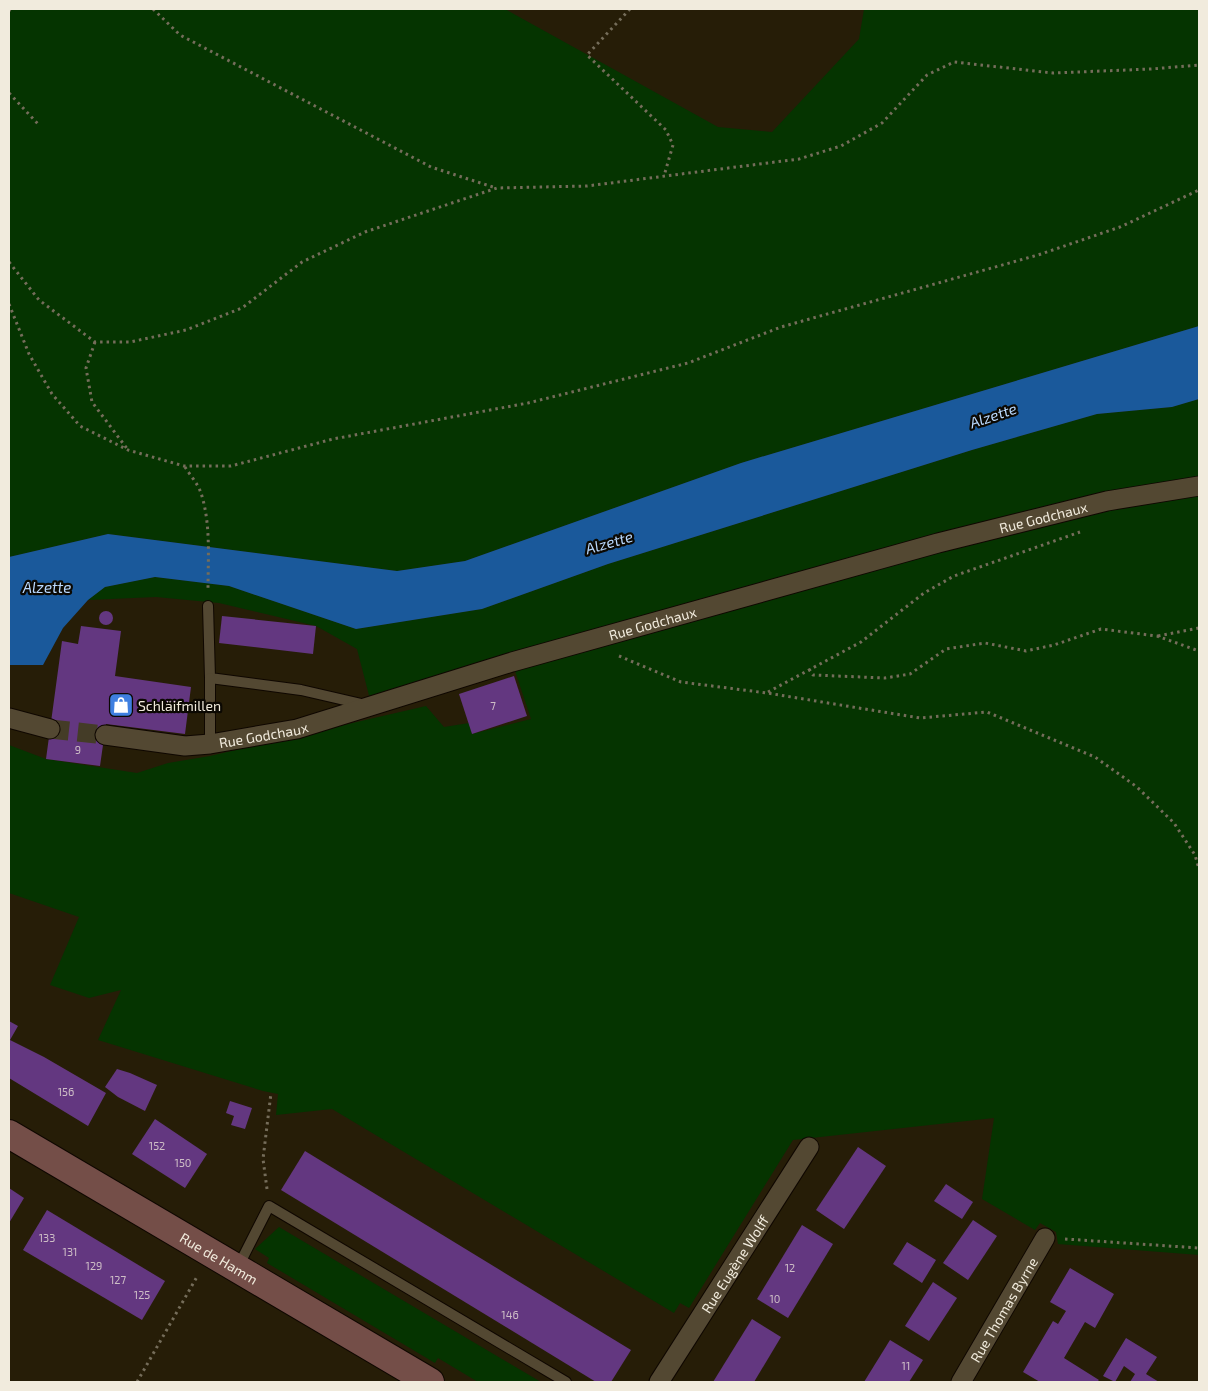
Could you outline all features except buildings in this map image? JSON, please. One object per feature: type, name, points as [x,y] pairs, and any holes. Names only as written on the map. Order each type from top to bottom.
[{"type":"main road","name":"Rue de Hamm","points":[[9,1134],[430,1382]]},
{"type":"street","name":"Rue Godchaux","points":[[105,735],[185,746],[210,744],[297,729],[512,662],[966,536],[1107,501],[1199,486]]},
{"type":"street","points":[[9,718],[50,728]]},
{"type":"street","name":"Rue Eugène Wolff","points":[[659,1382],[809,1147]]},
{"type":"street","name":"Rue Thomas Byrne","points":[[969,1380],[1044,1238]]},
{"type":"lane","points":[[208,606],[210,744]]},
{"type":"lane","points":[[210,678],[301,690],[372,707]]},
{"type":"lane","points":[[237,1268],[269,1206],[566,1382]]},
{"type":"path","points":[[153,9],[180,35],[431,167],[497,188]]},
{"type":"path","points":[[630,9],[587,55],[666,130],[673,145],[664,176]]},
{"type":"path","points":[[9,262],[39,300],[95,342],[130,342],[186,330],[242,308],[302,262],[365,232],[497,188],[587,186],[799,159],[842,146],[882,123],[927,75],[954,62],[1053,73],[1199,65]]},
{"type":"path","points":[[9,93],[38,124]]},
{"type":"path","points":[[9,304],[28,354],[52,394],[80,426],[128,450],[184,466],[231,466],[333,439],[528,403],[688,363],[781,327],[1038,255],[1120,227],[1199,190]]},
{"type":"path","points":[[95,342],[86,368],[92,402],[128,450]]},
{"type":"path","points":[[184,466],[200,492],[208,534],[208,606]]},
{"type":"path","points":[[767,693],[861,642],[924,593],[954,576],[1084,531]]},
{"type":"path","points":[[1157,636],[1199,628]]},
{"type":"path","points":[[809,669],[813,675],[885,678],[910,674],[946,649],[985,643],[1026,651],[1054,645],[1101,629],[1157,636],[1199,651]]},
{"type":"path","points":[[586,642],[681,682],[767,693],[920,718],[987,712],[1095,757],[1137,787],[1174,822],[1194,855],[1199,869]]},
{"type":"path","points":[[1194,855],[1199,854]]},
{"type":"path","points":[[269,1206],[263,1159],[271,1093]]},
{"type":"path","points":[[1044,1238],[1199,1248]]},
{"type":"path","points":[[137,1382],[211,1253]]},
{"type":"green space","points":[[9,9],[505,9],[718,127],[772,132],[859,39],[864,9],[1199,9],[1199,326],[741,463],[465,561],[397,571],[108,534],[9,557]]},
{"type":"green space","points":[[1199,399],[1199,1255],[1058,1244],[1056,1232],[1040,1223],[1035,1230],[982,1199],[994,1118],[793,1140],[689,1308],[680,1303],[674,1313],[332,1109],[276,1115],[278,1094],[98,1040],[121,990],[89,998],[50,985],[79,917],[9,893],[9,745],[46,759],[137,773],[168,763],[210,756],[426,706],[444,727],[469,723],[472,734],[531,719],[512,662],[372,707],[357,649],[316,626],[219,603],[156,597],[88,600],[105,587],[155,577],[229,586],[356,629],[482,609],[608,564],[972,450],[1097,414],[1172,407]]},
{"type":"green space","points":[[279,1227],[541,1382],[478,1382],[438,1358],[435,1363],[267,1263],[269,1258],[255,1249]]},
{"type":"water","name":"Alzette","points":[[1199,326],[1199,399],[1172,407],[1097,414],[972,450],[608,564],[482,609],[356,629],[229,586],[155,577],[105,587],[88,600],[63,628],[43,665],[9,665],[9,557],[108,534],[397,571],[465,561],[741,463]]},
{"type":"tunnel","points":[[50,729],[105,735]]},
{"type":"place","name":"Schläifmillen","points":[[121,705]]}]
